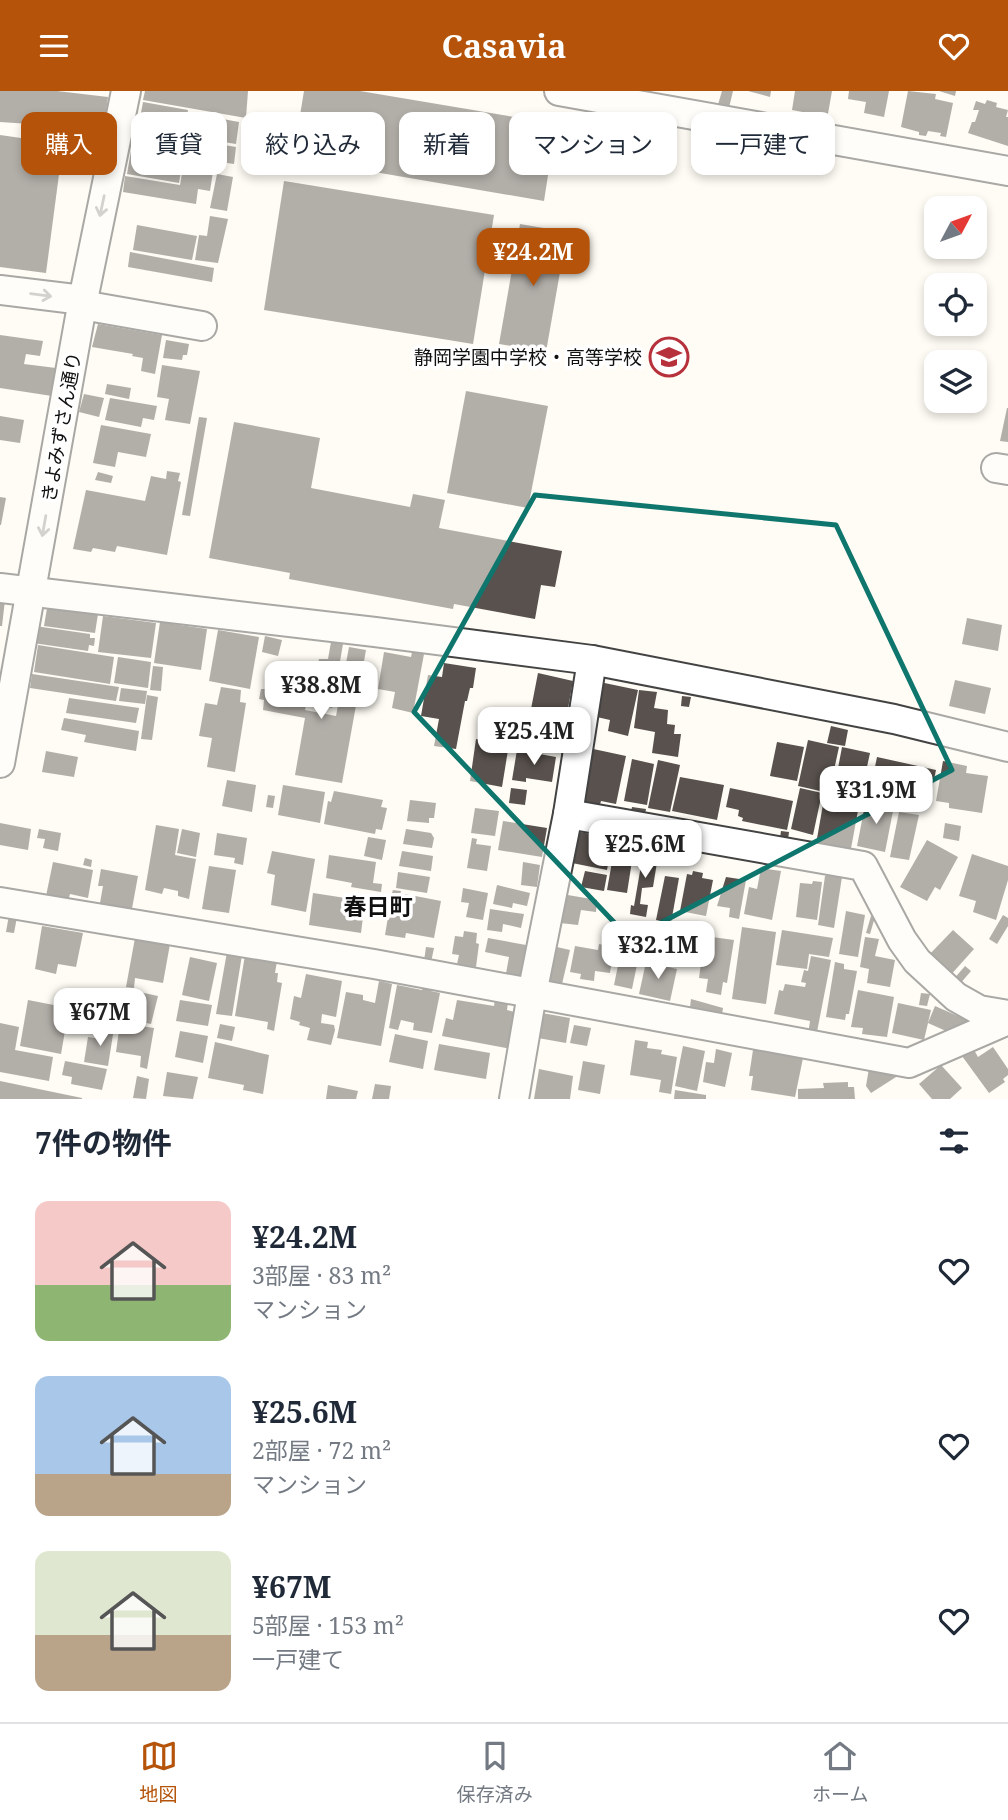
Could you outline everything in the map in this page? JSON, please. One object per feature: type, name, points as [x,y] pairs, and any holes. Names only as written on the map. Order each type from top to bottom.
[{"type":"street","name":"きよみずさん通り","points":[[1,752],[82,302],[126,91]]},
{"type":"street","points":[[559,91],[603,95],[1008,171]]},
{"type":"street","points":[[0,290],[82,302],[202,326]]},
{"type":"street","points":[[0,588],[592,660],[894,719],[1008,747]]},
{"type":"street","points":[[514,1099],[568,814],[592,660]]},
{"type":"street","points":[[568,814],[863,866],[902,940],[917,961],[956,997],[979,1010],[1008,1018]]},
{"type":"street","points":[[0,902],[374,964],[909,1063],[1008,1018]]},
{"type":"highlighted area","points":[[535,495],[836,525],[952,770],[630,939],[414,712]]},
{"type":"building","points":[[0,91],[57,91],[108,97],[106,112],[21,112],[21,123],[0,122]]},
{"type":"building","points":[[145,91],[248,91],[246,112],[241,112],[241,117],[227,115],[227,112],[212,112],[143,100]]},
{"type":"building","points":[[304,91],[360,91],[485,112],[399,112],[399,175],[495,175],[495,114],[509,116],[509,175],[548,175],[544,201],[385,174],[385,112],[301,112]]},
{"type":"building","points":[[722,91],[733,91],[728,112],[717,108]]},
{"type":"building","points":[[748,91],[771,91],[770,97]]},
{"type":"building","points":[[795,91],[832,91],[828,112],[792,110]]},
{"type":"building","points":[[849,91],[889,91],[884,117],[864,113],[866,102],[848,99]]},
{"type":"building","points":[[908,91],[936,94],[935,99],[953,103],[946,137],[940,136],[941,133],[928,131],[926,136],[919,135],[919,132],[901,127]]},
{"type":"building","points":[[939,91],[956,91],[955,96]]},
{"type":"building","points":[[987,100],[997,103],[996,107],[1008,110],[1008,146],[968,133],[979,110],[973,110],[976,101],[985,104]]},
{"type":"building","points":[[143,102],[188,110],[188,112],[141,112]]},
{"type":"building","points":[[227,120],[239,122],[236,144],[227,143]]},
{"type":"building","points":[[0,135],[21,138],[21,175],[59,175],[46,273],[0,267]]},
{"type":"building","points":[[227,146],[236,147],[234,164],[227,163]]},
{"type":"building","points":[[131,151],[131,175],[127,174]]},
{"type":"building","points":[[133,175],[180,175],[179,183]]},
{"type":"building","points":[[182,175],[212,175],[210,191],[198,189],[196,204],[123,192],[125,176],[180,185]]},
{"type":"building","points":[[217,175],[233,177],[227,211],[210,208]]},
{"type":"building","points":[[284,181],[494,215],[473,344],[264,310]]},
{"type":"building","points":[[210,216],[228,219],[218,263],[195,260],[199,235],[207,236]]},
{"type":"building","points":[[520,224],[567,232],[546,352],[499,344]]},
{"type":"building","points":[[137,225],[197,236],[192,260],[133,250]]},
{"type":"building","points":[[130,252],[214,268],[212,282],[128,267]]},
{"type":"building","points":[[98,324],[162,335],[155,374],[141,371],[143,358],[92,347]]},
{"type":"building","points":[[0,335],[43,341],[40,356],[26,354],[24,364],[56,368],[52,396],[0,388]]},
{"type":"building","points":[[166,340],[189,344],[187,355],[183,355],[182,360],[163,358]]},
{"type":"building","points":[[162,365],[200,371],[190,424],[165,420],[169,399],[157,397]]},
{"type":"building","points":[[107,384],[131,388],[129,399],[105,394]]},
{"type":"building","points":[[466,391],[548,406],[528,508],[447,493]]},
{"type":"building","points":[[84,394],[104,398],[99,417],[79,412]]},
{"type":"building","points":[[110,398],[157,406],[154,420],[143,418],[141,427],[105,420]]},
{"type":"building","points":[[1008,408],[1008,442],[1000,441]]},
{"type":"building","points":[[0,416],[24,420],[20,443],[0,440]]},
{"type":"building","points":[[199,417],[207,418],[190,516],[182,515]]},
{"type":"building","points":[[234,422],[320,438],[311,488],[410,507],[413,494],[445,500],[439,528],[562,551],[555,587],[541,585],[535,619],[454,604],[453,609],[289,579],[290,573],[209,558]]},
{"type":"building","points":[[101,425],[151,434],[146,457],[118,452],[115,467],[93,463]]},
{"type":"building","points":[[167,471],[180,473],[178,481],[181,482],[167,555],[117,546],[115,552],[93,548],[91,552],[73,549],[86,490],[145,501],[151,476],[166,479]]},
{"type":"building","points":[[98,472],[113,476],[111,483],[95,480]]},
{"type":"building","points":[[0,497],[6,498],[1,525],[0,525]]},
{"type":"building","points":[[0,600],[5,600],[2,626],[0,626]]},
{"type":"building","points":[[47,608],[98,614],[95,633],[44,626]]},
{"type":"building","points":[[103,616],[156,623],[151,658],[98,652]]},
{"type":"building","points":[[967,618],[1002,625],[998,651],[962,644]]},
{"type":"building","points":[[160,622],[207,629],[201,670],[154,663]]},
{"type":"building","points":[[35,626],[90,634],[90,638],[95,638],[94,646],[89,645],[88,651],[33,643]]},
{"type":"building","points":[[218,630],[259,637],[250,689],[209,681]]},
{"type":"building","points":[[265,636],[282,640],[278,656],[262,652]]},
{"type":"building","points":[[331,642],[343,644],[332,708],[311,703],[319,659],[328,659]]},
{"type":"building","points":[[38,645],[114,657],[110,684],[34,672]]},
{"type":"building","points":[[349,647],[366,650],[342,783],[295,775],[305,718],[263,710],[264,700],[259,699],[261,689],[266,689],[269,679],[310,687],[305,710],[336,716]]},
{"type":"building","points":[[384,652],[411,657],[412,652],[424,654],[413,713],[392,708],[395,692],[378,689]]},
{"type":"building","points":[[118,657],[151,662],[148,688],[114,683]]},
{"type":"building","points":[[444,663],[476,668],[473,688],[470,688],[465,701],[456,749],[434,746],[439,719],[421,716],[428,675],[442,677]]},
{"type":"building","points":[[153,666],[163,667],[161,691],[150,690]]},
{"type":"building","points":[[538,673],[573,681],[562,741],[548,739],[549,732],[522,728],[525,708],[531,709]]},
{"type":"building","points":[[32,674],[119,687],[116,701],[30,688]]},
{"type":"building","points":[[955,680],[991,688],[985,714],[949,706]]},
{"type":"building","points":[[595,681],[638,690],[628,736],[608,731],[610,720],[588,715]]},
{"type":"building","points":[[221,687],[241,690],[240,702],[246,703],[235,772],[207,767],[212,738],[199,736],[205,703],[217,705]]},
{"type":"building","points":[[121,688],[147,691],[145,704],[119,701]]},
{"type":"building","points":[[639,690],[657,692],[654,708],[668,710],[667,724],[675,725],[674,734],[681,734],[678,757],[652,753],[655,732],[634,728]]},
{"type":"building","points":[[147,695],[158,697],[152,740],[141,739]]},
{"type":"building","points":[[682,696],[691,697],[689,707],[681,706]]},
{"type":"building","points":[[69,698],[139,708],[136,723],[66,713]]},
{"type":"building","points":[[64,718],[139,731],[136,751],[84,742],[86,735],[61,730]]},
{"type":"building","points":[[500,718],[515,720],[512,739],[496,737]]},
{"type":"building","points":[[831,726],[848,730],[845,746],[827,743]]},
{"type":"building","points":[[476,739],[509,744],[502,787],[470,781]]},
{"type":"building","points":[[808,740],[839,747],[829,793],[798,786]]},
{"type":"building","points":[[777,742],[804,747],[797,781],[770,776]]},
{"type":"building","points":[[584,747],[626,756],[616,804],[601,801],[597,815],[572,810]]},
{"type":"building","points":[[842,747],[870,753],[863,785],[836,779]]},
{"type":"building","points":[[517,750],[556,757],[552,782],[526,778],[526,782],[512,780]]},
{"type":"building","points":[[46,751],[78,757],[74,777],[42,772]]},
{"type":"building","points":[[877,757],[936,770],[928,808],[869,796]]},
{"type":"building","points":[[632,759],[654,764],[647,805],[624,801]]},
{"type":"building","points":[[658,760],[680,765],[670,812],[648,808]]},
{"type":"building","points":[[943,761],[967,766],[966,773],[988,776],[982,813],[949,808],[949,803],[936,801]]},
{"type":"building","points":[[680,777],[724,785],[717,820],[672,811]]},
{"type":"building","points":[[227,780],[256,785],[252,812],[222,806]]},
{"type":"building","points":[[835,782],[846,784],[843,795],[833,793]]},
{"type":"building","points":[[283,785],[325,792],[320,823],[278,815]]},
{"type":"building","points":[[511,788],[527,790],[525,805],[509,803]]},
{"type":"building","points":[[730,788],[793,801],[787,830],[742,821],[743,818],[738,816],[739,810],[726,807]]},
{"type":"building","points":[[800,788],[822,793],[813,835],[791,829]]},
{"type":"building","points":[[334,791],[383,800],[381,807],[387,808],[382,830],[376,829],[375,834],[324,824],[328,801],[331,802]]},
{"type":"building","points":[[825,793],[860,800],[849,859],[815,850]]},
{"type":"building","points":[[268,795],[275,796],[273,808],[266,807]]},
{"type":"building","points":[[410,800],[436,803],[434,818],[429,818],[429,823],[407,821]]},
{"type":"building","points":[[866,800],[894,806],[885,852],[857,846]]},
{"type":"building","points":[[632,807],[646,809],[643,823],[629,821]]},
{"type":"building","points":[[475,808],[499,811],[495,836],[471,833]]},
{"type":"building","points":[[899,812],[919,815],[909,860],[890,857]]},
{"type":"building","points":[[503,821],[547,828],[542,857],[498,850]]},
{"type":"building","points":[[0,823],[31,829],[28,850],[0,845]]},
{"type":"building","points":[[945,823],[961,826],[959,841],[943,838]]},
{"type":"building","points":[[156,825],[179,829],[175,855],[196,859],[189,899],[178,896],[178,891],[164,888],[162,894],[145,890]]},
{"type":"building","points":[[39,829],[61,833],[58,851],[43,848],[45,839],[37,838]]},
{"type":"building","points":[[182,829],[200,833],[196,857],[177,853]]},
{"type":"building","points":[[406,829],[431,833],[434,838],[432,848],[403,844]]},
{"type":"building","points":[[574,831],[613,838],[607,870],[567,862]]},
{"type":"building","points":[[781,831],[789,832],[787,847],[779,845]]},
{"type":"building","points":[[217,833],[247,838],[243,865],[234,863],[235,858],[214,855]]},
{"type":"building","points":[[368,837],[386,840],[382,860],[364,856]]},
{"type":"building","points":[[472,838],[477,839],[476,844],[491,846],[487,871],[467,868]]},
{"type":"building","points":[[927,840],[958,857],[940,890],[935,887],[927,901],[900,887]]},
{"type":"building","points":[[626,843],[634,848],[627,893],[607,890],[615,845],[624,846]]},
{"type":"building","points":[[644,848],[659,850],[653,887],[642,888],[640,904],[648,905],[646,917],[630,914],[631,905],[634,906]]},
{"type":"building","points":[[272,851],[315,859],[306,912],[271,905],[275,875],[267,873]]},
{"type":"building","points":[[402,851],[433,856],[431,871],[399,866]]},
{"type":"building","points":[[972,854],[1008,866],[1008,880],[996,920],[973,912],[976,901],[959,896]]},
{"type":"building","points":[[329,855],[376,862],[373,883],[382,884],[381,892],[351,887],[352,883],[326,878]]},
{"type":"building","points":[[85,858],[92,860],[91,867],[83,865]]},
{"type":"building","points":[[53,862],[93,870],[88,898],[70,894],[68,901],[46,896]]},
{"type":"building","points":[[523,862],[540,865],[537,887],[521,885]]},
{"type":"building","points":[[209,866],[236,870],[229,913],[202,909]]},
{"type":"building","points":[[761,868],[781,871],[772,920],[744,914],[749,887],[757,889]]},
{"type":"building","points":[[101,869],[138,876],[131,914],[119,912],[120,907],[100,903],[103,886],[98,886]]},
{"type":"building","points":[[585,871],[607,875],[604,891],[581,887]]},
{"type":"building","points":[[693,871],[703,873],[702,878],[713,880],[706,916],[680,911],[687,874],[692,875]]},
{"type":"building","points":[[398,872],[430,877],[427,893],[396,888]]},
{"type":"building","points":[[665,876],[679,878],[671,923],[656,920]]},
{"type":"building","points":[[825,876],[842,877],[834,928],[818,925]]},
{"type":"building","points":[[726,877],[746,880],[739,919],[729,917],[730,908],[717,906]]},
{"type":"building","points":[[813,881],[822,882],[817,920],[796,917],[800,883],[812,884]]},
{"type":"building","points":[[497,885],[530,893],[527,906],[513,903],[512,908],[493,904]]},
{"type":"building","points":[[463,888],[488,893],[483,920],[466,917],[469,903],[461,902]]},
{"type":"building","points":[[393,890],[401,891],[400,897],[391,896]]},
{"type":"building","points":[[313,893],[365,901],[361,933],[309,925]]},
{"type":"building","points":[[405,894],[441,901],[434,938],[406,933],[405,938],[385,935],[391,899],[403,902]]},
{"type":"building","points":[[562,894],[597,900],[596,912],[581,910],[578,925],[560,923]]},
{"type":"building","points":[[490,909],[524,914],[521,928],[503,924],[502,932],[487,930]]},
{"type":"building","points":[[846,911],[865,915],[858,957],[839,954]]},
{"type":"building","points":[[9,915],[17,917],[14,933],[6,932]]},
{"type":"building","points":[[1003,915],[1008,918],[1008,926],[997,944],[989,939]]},
{"type":"building","points":[[871,916],[875,917],[870,934],[866,933]]},
{"type":"building","points":[[629,921],[652,925],[650,941],[627,937]]},
{"type":"building","points":[[42,926],[83,933],[76,967],[58,964],[56,974],[35,969]]},
{"type":"building","points":[[655,926],[697,934],[694,951],[652,943]]},
{"type":"building","points":[[742,927],[776,932],[766,1004],[732,999]]},
{"type":"building","points":[[782,930],[833,938],[829,957],[809,954],[807,969],[776,965]]},
{"type":"building","points":[[953,930],[974,949],[948,978],[927,957]]},
{"type":"building","points":[[464,931],[477,933],[476,943],[479,944],[476,967],[457,964],[459,955],[452,954],[455,936],[463,937]]},
{"type":"building","points":[[712,937],[734,940],[727,983],[723,982],[721,995],[706,992],[708,979],[699,978],[702,956],[709,957]]},
{"type":"building","points":[[865,937],[879,939],[875,956],[895,960],[890,987],[867,983],[869,969],[860,967]]},
{"type":"building","points":[[135,938],[170,944],[163,983],[135,978],[134,988],[126,987]]},
{"type":"building","points":[[488,938],[526,945],[519,982],[505,979],[509,957],[485,952]]},
{"type":"building","points":[[599,944],[614,947],[610,973],[595,971],[594,981],[580,979],[581,974],[570,972],[575,946],[598,950]]},
{"type":"building","points":[[548,945],[570,950],[562,984],[541,980]]},
{"type":"building","points":[[426,947],[434,948],[431,962],[424,961]]},
{"type":"building","points":[[621,951],[639,955],[632,989],[614,985]]},
{"type":"building","points":[[227,952],[242,955],[232,1016],[216,1014]]},
{"type":"building","points":[[245,955],[277,961],[277,982],[282,983],[274,1031],[267,1029],[268,1022],[235,1016]]},
{"type":"building","points":[[811,956],[831,960],[816,1037],[808,1035],[810,1021],[774,1014],[779,990],[783,991],[785,984],[805,987],[806,983],[801,982],[804,970],[808,971]]},
{"type":"building","points":[[190,957],[217,963],[209,1001],[182,995]]},
{"type":"building","points":[[646,962],[677,969],[670,1001],[639,994]]},
{"type":"building","points":[[835,962],[844,964],[844,969],[857,971],[849,1014],[846,1014],[845,1020],[826,1017]]},
{"type":"building","points":[[965,966],[971,971],[959,985],[953,980]]},
{"type":"building","points":[[306,974],[342,981],[336,1017],[322,1014],[321,1023],[334,1025],[331,1045],[307,1040],[310,1028],[290,1019],[294,996],[301,998]]},
{"type":"building","points":[[379,981],[392,984],[381,1046],[337,1038],[346,992],[363,995],[363,1000],[375,1003]]},
{"type":"building","points":[[397,985],[422,990],[423,987],[431,988],[431,991],[440,993],[432,1033],[413,1030],[414,1023],[401,1020],[398,1030],[389,1028]]},
{"type":"building","points":[[110,988],[121,990],[115,1024],[97,1021],[99,1009],[93,1008],[95,995],[109,997]]},
{"type":"building","points":[[130,990],[158,996],[151,1024],[123,1018]]},
{"type":"building","points":[[858,990],[894,997],[887,1037],[862,1034],[863,1028],[851,1027]]},
{"type":"building","points":[[921,993],[930,994],[927,1006],[919,1005]]},
{"type":"building","points":[[495,999],[508,1002],[507,1010],[518,1013],[511,1049],[442,1036],[446,1018],[453,1020],[457,1000],[494,1006]]},
{"type":"building","points":[[691,999],[723,1008],[721,1021],[689,1015]]},
{"type":"building","points":[[28,1000],[69,1008],[61,1054],[20,1046]]},
{"type":"building","points":[[180,1000],[212,1005],[208,1026],[176,1021]]},
{"type":"building","points":[[898,1003],[931,1010],[924,1040],[892,1033]]},
{"type":"building","points":[[935,1006],[969,1021],[965,1030],[955,1035],[928,1023]]},
{"type":"building","points":[[542,1013],[570,1018],[566,1043],[538,1038]]},
{"type":"building","points":[[0,1023],[19,1027],[15,1050],[53,1057],[49,1081],[0,1072]]},
{"type":"building","points":[[120,1023],[154,1028],[147,1069],[140,1067],[141,1056],[116,1052]]},
{"type":"building","points":[[220,1024],[235,1027],[232,1041],[217,1038]]},
{"type":"building","points":[[574,1025],[591,1028],[587,1046],[570,1043]]},
{"type":"building","points":[[103,1026],[114,1028],[108,1066],[84,1062],[88,1037],[101,1039]]},
{"type":"building","points":[[180,1031],[208,1036],[203,1063],[175,1057]]},
{"type":"building","points":[[395,1034],[428,1041],[423,1069],[389,1062]]},
{"type":"building","points":[[635,1040],[648,1042],[647,1048],[662,1050],[661,1054],[677,1057],[671,1094],[659,1092],[661,1080],[630,1075]]},
{"type":"building","points":[[215,1042],[269,1055],[263,1094],[243,1090],[244,1085],[208,1078]]},
{"type":"building","points":[[439,1044],[490,1053],[486,1079],[434,1070]]},
{"type":"building","points":[[683,1046],[705,1051],[697,1091],[675,1086]]},
{"type":"building","points":[[993,1047],[1008,1069],[1008,1075],[1003,1079],[1005,1082],[989,1093],[962,1056],[974,1050],[978,1057]]},
{"type":"building","points":[[716,1049],[732,1053],[725,1087],[703,1082],[706,1062],[714,1063]]},
{"type":"building","points":[[753,1050],[803,1058],[795,1097],[751,1090],[753,1076],[749,1076]]},
{"type":"building","points":[[65,1061],[107,1069],[102,1090],[71,1084],[72,1077],[62,1075]]},
{"type":"building","points":[[583,1061],[605,1065],[600,1094],[578,1090]]},
{"type":"building","points":[[941,1065],[962,1088],[950,1099],[932,1099],[919,1084]]},
{"type":"building","points":[[869,1068],[897,1072],[896,1077],[871,1093],[866,1086]]},
{"type":"building","points":[[539,1069],[573,1076],[570,1099],[534,1099]]},
{"type":"building","points":[[167,1072],[198,1077],[193,1099],[163,1096]]},
{"type":"building","points":[[137,1076],[149,1079],[146,1099],[133,1098]]},
{"type":"building","points":[[0,1081],[82,1098],[82,1099],[0,1099]]},
{"type":"building","points":[[848,1082],[848,1087],[854,1087],[855,1099],[798,1099],[798,1089],[824,1088],[823,1083]]},
{"type":"building","points":[[375,1084],[391,1086],[389,1099],[372,1099]]},
{"type":"building","points":[[328,1085],[358,1091],[356,1099],[326,1099]]},
{"type":"building","points":[[675,1090],[706,1095],[706,1099],[674,1099]]},
{"type":"place","name":"静岡学園中学校・高等学校","points":[[669,357]]},
{"type":"district","name":"春日町","points":[[378,906]]}]
